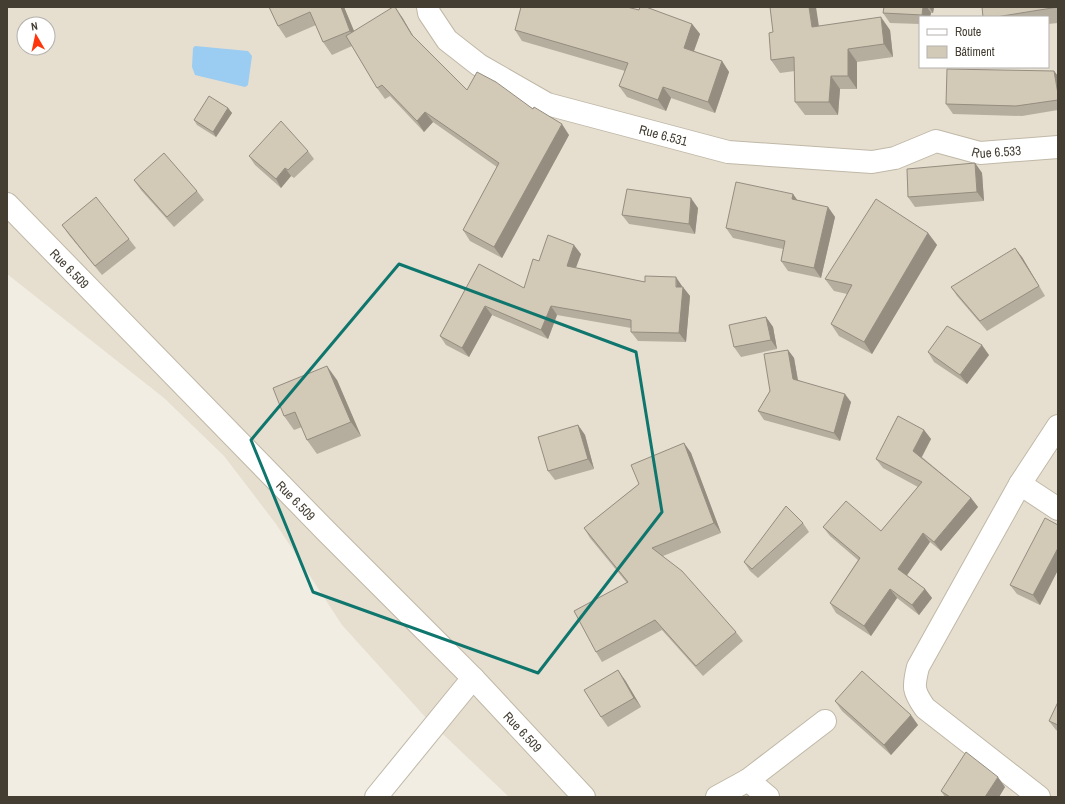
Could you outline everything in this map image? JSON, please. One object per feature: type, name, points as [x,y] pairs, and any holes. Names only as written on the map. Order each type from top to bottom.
[{"type":"street","name":"Rue 6.531","points":[[428,7],[429,13],[447,40],[479,65],[547,104],[728,152],[872,162],[895,158],[936,142]]},
{"type":"street","name":"Rue 6.533","points":[[936,142],[980,152],[1058,147]]},
{"type":"street","name":"Rue 6.509","points":[[7,204],[326,531],[473,678],[584,797]]},
{"type":"street","points":[[1039,797],[925,708],[917,697],[913,685],[918,667],[1020,484],[1058,426]]},
{"type":"street","points":[[1020,484],[1058,509]]},
{"type":"street","points":[[376,797],[473,678]]},
{"type":"street","points":[[718,797],[748,780],[825,721]]},
{"type":"street","points":[[748,780],[768,797]]},
{"type":"highlighted area","points":[[399,264],[636,352],[662,512],[538,673],[313,592],[251,440]]},
{"type":"shaded area","points":[[7,7],[1058,7],[1058,797],[509,797],[427,719],[342,625],[276,524],[224,456],[164,398],[7,274]]},
{"type":"water","points":[[195,46],[248,51],[252,56],[248,85],[245,87],[195,75],[192,67],[193,48]]},
{"type":"building","points":[[269,7],[341,7],[350,31],[323,42],[310,12],[278,26]]},
{"type":"building","points":[[395,7],[412,35],[467,90],[477,72],[496,82],[533,109],[534,107],[562,124],[494,247],[463,230],[499,163],[425,112],[417,121],[382,85],[377,88],[346,36]]},
{"type":"building","points":[[521,7],[627,7],[639,10],[640,7],[646,7],[692,24],[684,48],[722,61],[708,102],[663,87],[658,100],[619,86],[628,63],[515,30]]},
{"type":"building","points":[[770,7],[809,7],[812,27],[881,17],[884,44],[848,49],[848,76],[831,76],[829,102],[795,102],[794,57],[771,60],[769,33],[773,32]]},
{"type":"building","points":[[884,7],[923,7],[922,15],[883,13]]},
{"type":"building","points":[[982,7],[1058,7],[1002,16],[983,16]]},
{"type":"building","points":[[947,69],[1054,71],[1058,100],[1016,106],[946,104]]},
{"type":"building","points":[[209,96],[228,108],[213,132],[194,120]]},
{"type":"building","points":[[281,121],[308,151],[288,170],[285,168],[276,179],[249,156]]},
{"type":"building","points":[[164,153],[197,191],[167,217],[134,180]]},
{"type":"building","points":[[975,163],[977,192],[908,197],[907,169]]},
{"type":"building","points":[[736,182],[793,194],[792,199],[828,207],[814,268],[781,261],[785,241],[726,228]]},
{"type":"building","points":[[627,189],[691,198],[689,224],[622,215]]},
{"type":"building","points":[[96,197],[129,239],[95,266],[62,225]]},
{"type":"building","points":[[876,199],[928,233],[864,342],[831,324],[852,285],[825,279]]},
{"type":"building","points":[[548,235],[574,245],[567,266],[645,282],[645,276],[676,277],[676,287],[683,287],[679,333],[631,332],[631,320],[551,306],[541,330],[485,306],[462,348],[440,336],[479,264],[524,288],[533,259],[539,261]]},
{"type":"building","points":[[1015,248],[1039,286],[980,321],[951,287]]},
{"type":"building","points":[[766,317],[771,340],[734,347],[729,325]]},
{"type":"building","points":[[947,326],[982,345],[960,375],[928,352]]},
{"type":"building","points":[[788,350],[793,379],[845,394],[834,433],[758,411],[770,391],[764,354]]},
{"type":"building","points":[[327,366],[351,422],[307,440],[295,412],[284,416],[273,388]]},
{"type":"building","points":[[898,416],[924,430],[913,451],[971,498],[934,542],[923,533],[898,569],[925,589],[912,605],[890,589],[864,626],[830,603],[860,558],[823,527],[846,501],[881,531],[922,482],[876,459]]},
{"type":"building","points":[[578,425],[588,459],[548,471],[538,437]]},
{"type":"building","points":[[684,443],[714,523],[652,548],[682,571],[736,632],[696,666],[655,620],[596,652],[574,611],[628,582],[584,528],[639,484],[631,465]]},
{"type":"building","points":[[786,506],[803,523],[752,569],[744,562]]},
{"type":"building","points":[[1045,518],[1058,525],[1058,548],[1033,595],[1010,585]]},
{"type":"building","points":[[618,670],[634,698],[601,717],[584,690]]},
{"type":"building","points":[[862,671],[911,715],[884,745],[835,701]]},
{"type":"building","points":[[1058,702],[1058,725],[1049,721]]},
{"type":"building","points":[[966,752],[998,777],[985,797],[950,797],[941,791]]}]
